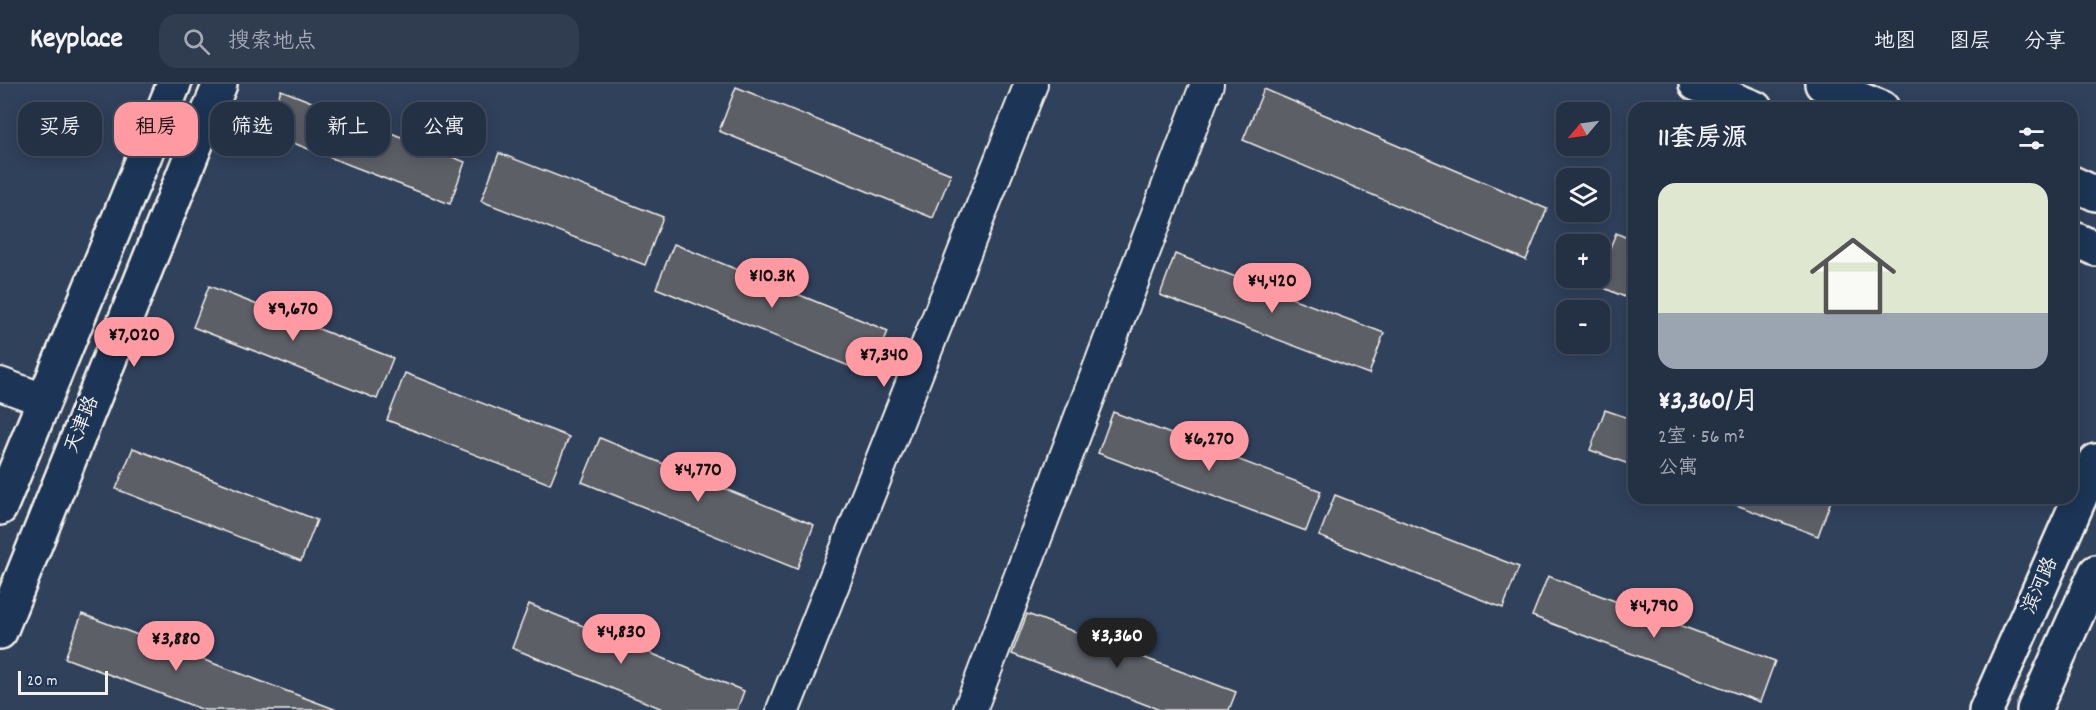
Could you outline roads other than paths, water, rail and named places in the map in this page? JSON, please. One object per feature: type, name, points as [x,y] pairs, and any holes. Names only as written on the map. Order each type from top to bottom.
[{"type":"street","points":[[0,508],[174,84]]},
{"type":"street","name":"天津路","points":[[0,632],[220,84]]},
{"type":"street","points":[[783,710],[1031,84]]},
{"type":"street","points":[[970,710],[1207,84]]},
{"type":"street","points":[[1696,84],[1740,102]]},
{"type":"street","points":[[1821,84],[1867,102]]},
{"type":"street","points":[[2078,186],[2096,194]]},
{"type":"street","points":[[2078,241],[2096,249]]},
{"type":"street","points":[[0,384],[44,400]]},
{"type":"street","name":"滨河路","points":[[2078,502],[2096,461]]},
{"type":"street","name":"滨河路","points":[[1986,710],[2077,504]]},
{"type":"street","points":[[2034,710],[2096,572]]}]
